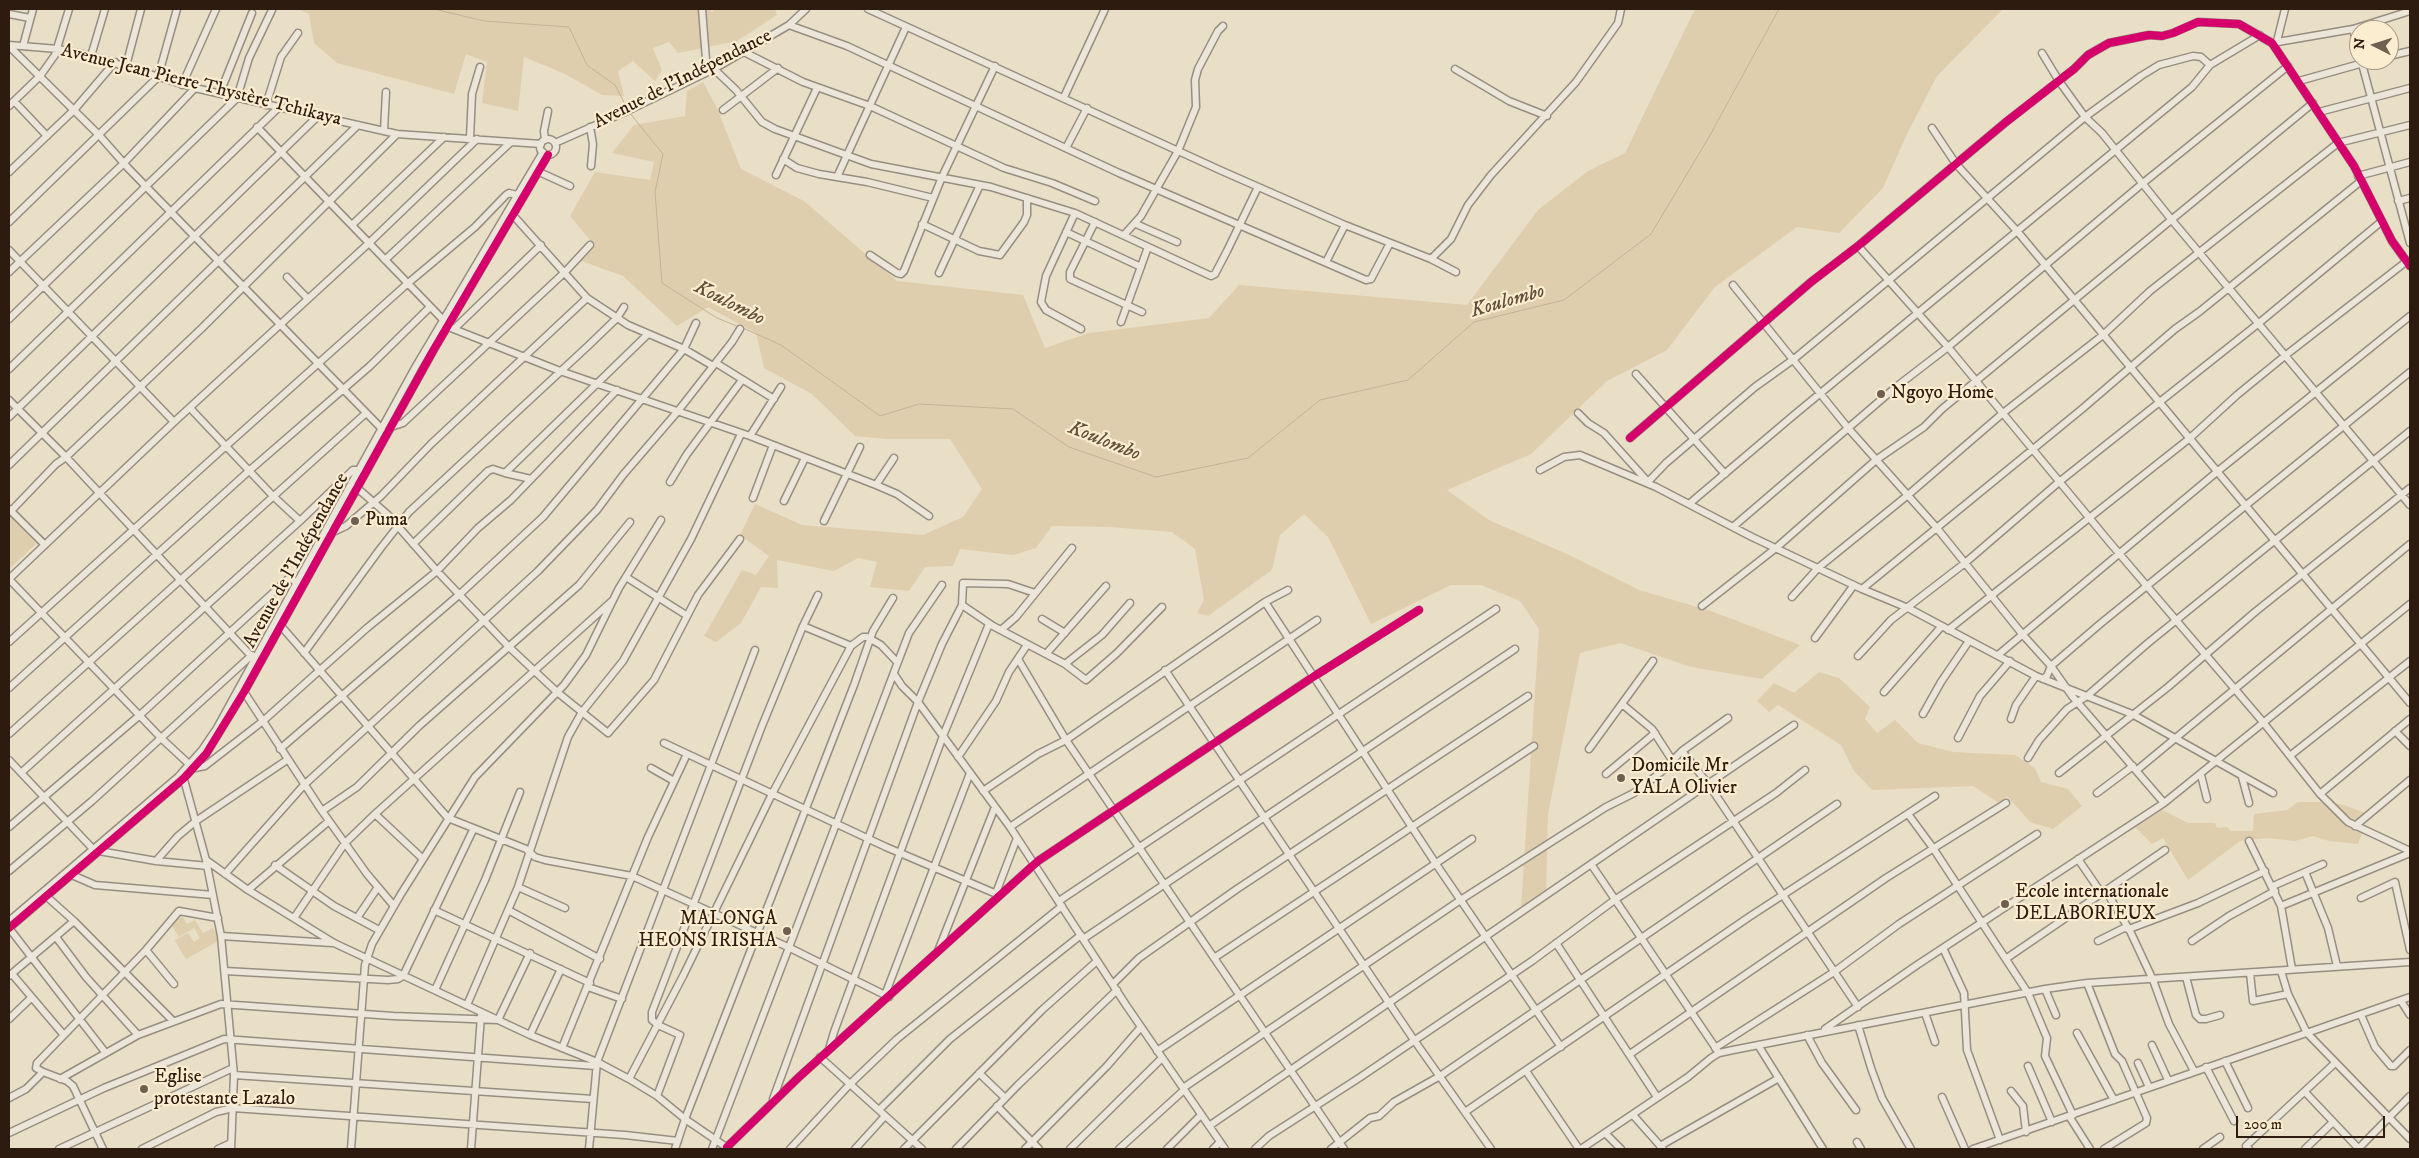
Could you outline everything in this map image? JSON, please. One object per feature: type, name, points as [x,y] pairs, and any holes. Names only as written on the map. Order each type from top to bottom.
[{"type":"street","points":[[23,46],[33,9]]},
{"type":"street","points":[[47,136],[11,104],[40,76],[58,49],[69,9]]},
{"type":"street","points":[[92,56],[105,9]]},
{"type":"street","points":[[126,66],[140,9]]},
{"type":"street","points":[[9,222],[158,77],[177,9]]},
{"type":"street","points":[[182,84],[216,9]]},
{"type":"street","points":[[702,9],[707,72]]},
{"type":"street","name":"Avenue de l'Indépendance","points":[[555,143],[624,113],[707,72],[790,25],[806,9]]},
{"type":"street","points":[[868,9],[1258,187],[1344,225],[1431,259],[1456,272]]},
{"type":"street","points":[[1064,97],[1105,9]]},
{"type":"street","points":[[1431,259],[1451,239],[1468,205],[1485,182],[1547,116],[1598,53],[1618,23],[1621,9]]},
{"type":"street","points":[[1948,630],[2190,438],[2236,395],[2286,355],[2409,264],[2392,241],[2360,178],[2288,66],[2275,42],[2285,9]]},
{"type":"street","points":[[9,319],[237,98],[249,58],[272,10]]},
{"type":"street","points":[[2382,20],[2410,11]]},
{"type":"street","points":[[220,93],[252,12]]},
{"type":"street","points":[[9,14],[30,18]]},
{"type":"street","points":[[1630,438],[1811,282],[1858,246],[2088,55],[2109,43],[2143,36],[2173,33],[2198,22],[2239,24],[2275,42],[2297,40],[2349,30]]},
{"type":"street","points":[[790,25],[847,46],[1240,227],[1370,280],[1390,243]]},
{"type":"street","points":[[1124,235],[1136,224],[1178,151],[1196,107],[1195,80],[1198,69],[1218,31],[1223,26]]},
{"type":"street","points":[[838,177],[906,27]]},
{"type":"street","points":[[266,105],[281,58],[298,33]]},
{"type":"street","points":[[1689,504],[2192,87],[2210,65],[2260,35]]},
{"type":"street","name":"Avenue Jean Pierre Thystère Tchikaya","points":[[11,48],[23,46],[58,49],[92,56],[195,88],[397,134],[511,142],[543,142],[550,140],[555,143]]},
{"type":"street","points":[[11,48],[99,135],[123,164],[220,260],[279,326],[382,429]]},
{"type":"street","points":[[744,52],[816,88],[870,106],[1004,168],[1052,183],[1095,200]]},
{"type":"street","points":[[2042,54],[2085,117],[2102,133],[2410,505]]},
{"type":"street","points":[[1647,482],[1755,387],[1794,359],[2085,117],[2159,65],[2193,56],[2200,57],[2210,65]]},
{"type":"street","points":[[9,172],[74,110],[115,62]]},
{"type":"street","points":[[870,255],[901,274],[942,177],[959,146],[995,66]]},
{"type":"street","points":[[1734,526],[1848,428],[2045,267],[2143,183],[2288,66]]},
{"type":"street","points":[[2299,81],[2349,66]]},
{"type":"street","points":[[470,138],[472,94],[480,68]]},
{"type":"street","points":[[714,68],[762,122],[793,136],[871,164],[980,185],[1075,213],[1213,276],[1240,227],[1258,187]]},
{"type":"street","points":[[723,110],[740,95],[778,68]]},
{"type":"street","points":[[1455,69],[1510,101],[1547,116]]},
{"type":"street","points":[[2364,70],[2381,132],[2388,168],[2410,243]]},
{"type":"street","points":[[9,272],[123,164],[195,88]]},
{"type":"street","points":[[776,176],[816,88]]},
{"type":"street","points":[[2319,112],[2410,88]]},
{"type":"street","points":[[384,131],[386,92]]},
{"type":"street","points":[[1702,606],[1776,548],[1876,460],[1924,427],[2074,299],[2313,103]]},
{"type":"street","points":[[9,369],[278,108]]},
{"type":"street","points":[[1066,148],[1088,108]]},
{"type":"street","points":[[548,111],[543,142],[546,154],[555,151],[555,143]]},
{"type":"street","points":[[9,417],[196,237],[318,116]]},
{"type":"street","points":[[9,465],[358,125]]},
{"type":"street","points":[[1792,597],[1818,568],[1908,495],[2003,413],[2103,335],[2150,291],[2201,254],[2338,143],[2410,125]]},
{"type":"street","points":[[257,127],[448,325],[525,358],[750,436],[876,485],[897,494],[929,516]]},
{"type":"street","points":[[590,127],[593,144],[591,166]]},
{"type":"street","points":[[1932,128],[1956,164],[2017,231],[2045,267],[2218,471],[2410,703]]},
{"type":"street","points":[[45,545],[10,510],[244,286],[397,134]]},
{"type":"street","points":[[352,224],[444,137]]},
{"type":"street","points":[[477,139],[369,243],[174,422],[9,579],[162,739],[193,766],[204,766],[263,721],[437,571],[617,390]]},
{"type":"street","points":[[385,260],[511,142]]},
{"type":"street","name":"Avenue de l'Indépendance","points":[[9,921],[96,850],[183,775],[214,742],[281,626],[330,533],[546,154]]},
{"type":"street","name":"Avenue de l'Indépendance","points":[[193,766],[214,732],[253,657],[382,429],[448,325],[517,195],[546,154]]},
{"type":"street","points":[[783,159],[797,168],[934,198]]},
{"type":"street","points":[[1862,589],[2033,450],[2131,368],[2174,329],[2229,288],[2360,178],[2410,162]]},
{"type":"street","points":[[537,171],[570,186]]},
{"type":"street","points":[[939,274],[980,185]]},
{"type":"street","points":[[9,642],[407,284],[475,227],[506,195],[510,193],[517,195]]},
{"type":"street","points":[[922,224],[979,252],[1000,255],[1024,222],[1027,215],[1027,198]]},
{"type":"street","points":[[2398,201],[2410,198]]},
{"type":"street","points":[[1075,213],[1046,276],[1041,302],[1046,310],[1081,329]]},
{"type":"street","points":[[512,214],[587,298],[617,318],[714,365],[774,399]]},
{"type":"street","points":[[1858,656],[1891,620],[1965,563],[2059,482],[2259,324],[2382,221]]},
{"type":"street","points":[[1095,222],[1070,272],[1070,279],[1142,312]]},
{"type":"street","points":[[1136,224],[1177,242]]},
{"type":"street","points":[[1326,262],[1344,225]]},
{"type":"street","points":[[1066,232],[1141,267]]},
{"type":"street","points":[[448,325],[541,245]]},
{"type":"street","points":[[390,427],[403,422],[565,272],[590,245]]},
{"type":"street","points":[[1121,322],[1148,246]]},
{"type":"street","points":[[1858,246],[1948,347],[2090,519],[2264,722],[2320,794],[2348,822],[2410,852]]},
{"type":"street","points":[[9,250],[174,422]]},
{"type":"street","points":[[287,277],[308,299]]},
{"type":"street","points":[[1733,285],[1822,393],[1848,428],[1936,527],[2023,635],[2051,666],[2078,703],[2107,734],[2164,803]]},
{"type":"street","points":[[330,533],[346,526],[374,501],[431,444],[587,298]]},
{"type":"street","points":[[9,688],[250,470],[396,342],[430,307]]},
{"type":"street","points":[[304,653],[397,527],[417,505],[617,318],[624,307]]},
{"type":"street","points":[[1998,655],[2218,471],[2410,316]]},
{"type":"street","points":[[280,749],[316,720],[342,695],[460,594],[543,517],[684,350],[696,323]]},
{"type":"street","points":[[226,874],[304,785],[367,725],[538,571],[597,510],[623,475],[678,411],[740,329]]},
{"type":"street","points":[[506,473],[648,334]]},
{"type":"street","points":[[2011,719],[2016,704],[2040,677],[2047,676],[2051,666],[2410,372]]},
{"type":"street","points":[[1636,374],[1725,474]]},
{"type":"street","points":[[670,482],[687,454],[712,423],[742,380]]},
{"type":"street","points":[[750,436],[782,387]]},
{"type":"street","points":[[9,400],[253,657],[68,823],[9,871]]},
{"type":"street","points":[[190,408],[273,496],[300,521]]},
{"type":"street","points":[[1578,413],[1604,433],[1647,482]]},
{"type":"street","points":[[9,734],[365,414]]},
{"type":"street","points":[[2028,758],[2052,724],[2410,430]]},
{"type":"street","points":[[467,1005],[518,887],[568,736],[582,712],[624,661],[711,499],[741,434]]},
{"type":"street","points":[[753,498],[773,445]]},
{"type":"street","points":[[824,521],[860,447]]},
{"type":"street","points":[[1540,470],[1564,457],[1580,455],[1647,482],[1776,548],[1862,589],[1908,608],[2040,677],[2132,714],[2176,737],[2187,746],[2218,760],[2242,778],[2273,793]]},
{"type":"street","points":[[784,501],[805,458]]},
{"type":"street","points":[[876,485],[894,458]]},
{"type":"street","points":[[414,544],[488,471],[493,469],[531,478]]},
{"type":"street","points":[[22,772],[300,521],[353,470],[360,470]]},
{"type":"street","points":[[356,487],[374,501],[509,647],[558,692],[610,733],[654,680],[686,615],[707,582],[740,539]]},
{"type":"street","points":[[2059,773],[2168,687],[2205,654],[2354,531],[2410,488]]},
{"type":"street","points":[[351,1149],[365,959],[379,930],[448,818],[483,766],[558,692],[586,655],[613,601],[661,520]]},
{"type":"street","points":[[322,811],[356,787],[391,753],[579,585],[630,522]]},
{"type":"street","points":[[2098,793],[2176,737],[2410,544]]},
{"type":"street","points":[[1001,630],[1016,616],[1072,548]]},
{"type":"street","points":[[9,827],[46,798],[140,715],[288,579],[290,578],[296,583]]},
{"type":"street","points":[[626,578],[686,615]]},
{"type":"street","points":[[773,1100],[918,702],[942,644],[962,605],[963,582],[1008,584],[1035,593]]},
{"type":"street","points":[[712,1149],[909,633],[942,585]]},
{"type":"street","points":[[1814,638],[1854,585]]},
{"type":"street","points":[[1046,654],[1106,586]]},
{"type":"street","points":[[983,791],[1038,754],[1066,740],[1264,602],[1288,590]]},
{"type":"street","points":[[657,1096],[680,1038],[678,1032],[658,1025],[652,1020],[652,1012],[741,780],[803,626],[818,595]]},
{"type":"street","points":[[676,1149],[685,1119],[877,622],[894,598]]},
{"type":"street","points":[[294,918],[345,843],[413,778],[613,601]]},
{"type":"street","points":[[1264,602],[1436,864],[1462,899],[1561,1047]]},
{"type":"street","points":[[1065,664],[1102,635],[1130,603]]},
{"type":"street","points":[[1823,1031],[1943,948],[2164,803],[2201,775],[2361,642],[2410,604]]},
{"type":"street","points":[[962,605],[989,624],[1065,664],[1084,679],[1088,679],[1162,607]]},
{"type":"street","points":[[790,1149],[850,1084],[897,1039],[1061,904],[1239,779],[1496,609]]},
{"type":"street","points":[[9,760],[96,850],[156,861],[207,863],[334,943],[365,959],[629,1079],[657,1096],[685,1119],[728,1148],[773,1100],[887,996],[937,954],[998,894],[1035,864],[1313,676],[1420,610]]},
{"type":"street","points":[[1042,619],[1065,633]]},
{"type":"street","points":[[1010,827],[1088,772],[1189,708],[1317,620]]},
{"type":"street","points":[[829,1049],[943,736],[989,624]]},
{"type":"street","points":[[281,626],[448,818],[473,830],[530,852],[535,857],[632,876],[823,963],[887,996]]},
{"type":"street","points":[[803,626],[851,646]]},
{"type":"street","points":[[1884,692],[1942,627]]},
{"type":"street","points":[[629,1079],[658,1025],[772,794],[851,646],[863,637],[871,639],[881,645],[898,662]]},
{"type":"street","points":[[1923,714],[1941,682],[1970,641]]},
{"type":"street","points":[[958,757],[996,701],[1027,645]]},
{"type":"street","points":[[879,1110],[950,1039],[1082,937],[1363,753],[1515,649]]},
{"type":"street","points":[[589,1149],[597,1064],[755,650]]},
{"type":"street","points":[[1018,659],[1066,740],[1214,958],[1242,996],[1344,1149]]},
{"type":"street","points":[[1589,749],[1653,661]]},
{"type":"street","points":[[1958,738],[1980,696],[2010,661]]},
{"type":"street","points":[[2291,756],[2410,661]]},
{"type":"street","points":[[1165,670],[1414,1040],[1491,1149]]},
{"type":"street","points":[[894,674],[902,686],[918,702],[1010,827],[1157,1051],[1225,1149]]},
{"type":"street","points":[[244,692],[287,760],[329,821],[394,906]]},
{"type":"street","points":[[956,1149],[1115,987],[1139,958],[1289,853],[1528,696]]},
{"type":"street","points":[[1622,704],[1635,712],[1655,733],[1672,760]]},
{"type":"street","points":[[1119,1149],[1183,1089],[1462,899],[1606,807],[1634,793],[1682,751],[1728,718]]},
{"type":"street","points":[[2320,794],[2410,719]]},
{"type":"street","points":[[1209,1126],[1794,725]]},
{"type":"street","points":[[2395,731],[2410,746]]},
{"type":"street","points":[[1606,774],[1655,733]]},
{"type":"street","points":[[664,743],[869,840],[998,894]]},
{"type":"street","points":[[1214,958],[1534,746]]},
{"type":"street","points":[[1682,751],[1709,785],[1858,1007]]},
{"type":"street","points":[[562,1048],[600,959],[632,876],[687,754]]},
{"type":"street","points":[[156,861],[178,836],[196,821],[287,760]]},
{"type":"street","points":[[9,772],[15,766]]},
{"type":"street","points":[[651,768],[674,781]]},
{"type":"street","points":[[1255,1149],[1269,1136],[1315,1108],[1556,944],[1616,899],[1776,793],[1805,770]]},
{"type":"street","points":[[887,996],[970,773]]},
{"type":"street","points":[[183,775],[207,863],[221,936],[229,1004],[234,1076],[231,1147]]},
{"type":"street","points":[[2201,775],[2207,799]]},
{"type":"street","points":[[2242,778],[2249,803]]},
{"type":"street","points":[[2355,826],[2410,780]]},
{"type":"street","points":[[435,990],[466,924],[502,840],[520,792]]},
{"type":"street","points":[[1465,1112],[1783,896],[1935,796]]},
{"type":"street","points":[[1330,1149],[1370,1118],[1379,1116],[1394,1102],[1440,1076],[1837,804]]},
{"type":"street","points":[[1630,1054],[1933,848],[2006,804]]},
{"type":"street","points":[[937,954],[995,807]]},
{"type":"street","points":[[375,814],[423,859]]},
{"type":"street","points":[[1908,814],[1933,848],[2028,992],[2047,1038],[2045,1056],[2071,1115],[2090,1149]]},
{"type":"street","points":[[248,890],[275,864],[329,821]]},
{"type":"street","points":[[225,971],[388,980],[403,976],[473,830]]},
{"type":"street","points":[[1526,1071],[1580,1149],[1606,1134],[1717,1050],[1834,972],[1900,924],[2038,834]]},
{"type":"street","points":[[998,894],[1017,838]]},
{"type":"street","points":[[1157,1051],[1242,996],[1301,952],[1472,840]]},
{"type":"street","points":[[2249,841],[2281,906],[2292,969]]},
{"type":"street","name":"Avenue de l'Indépendance","points":[[9,928],[72,874],[96,850]]},
{"type":"street","points":[[2007,958],[2165,850]]},
{"type":"street","points":[[2281,906],[2410,852]]},
{"type":"street","points":[[2078,859],[2104,892],[2129,929],[2169,1024],[2194,1071]]},
{"type":"street","points":[[275,864],[312,892],[379,930]]},
{"type":"street","points":[[1591,864],[1717,1050]]},
{"type":"street","points":[[2192,941],[2274,889],[2323,864]]},
{"type":"street","points":[[2098,941],[2124,928],[2129,929],[2198,903],[2265,872]]},
{"type":"street","points":[[2305,872],[2328,928],[2336,966]]},
{"type":"street","points":[[72,874],[88,882],[101,885],[213,894]]},
{"type":"street","points":[[2361,898],[2396,882],[2407,916],[2410,950]]},
{"type":"street","points":[[357,918],[378,887]]},
{"type":"street","points":[[518,887],[565,908]]},
{"type":"street","points":[[46,896],[74,921],[172,1021]]},
{"type":"street","points":[[434,910],[561,969],[589,985],[622,998]]},
{"type":"street","points":[[508,910],[600,959]]},
{"type":"street","points":[[104,1149],[80,1099],[70,1083],[36,1068],[37,1063],[146,950],[180,911],[218,918]]},
{"type":"street","points":[[63,1034],[10,975],[74,921]]},
{"type":"street","points":[[9,928],[105,1052]]},
{"type":"street","points":[[221,936],[334,943]]},
{"type":"street","points":[[56,937],[86,977],[138,1035]]},
{"type":"street","points":[[1556,944],[1657,1097]]},
{"type":"street","points":[[1943,948],[1964,993],[1967,1050],[2000,1140]]},
{"type":"street","points":[[146,950],[174,984]]},
{"type":"street","points":[[498,1020],[530,954]]},
{"type":"street","points":[[904,1149],[1042,1010],[1098,961]]},
{"type":"street","points":[[1717,1050],[1758,1046],[1858,1024],[1925,1013],[2028,992],[2087,983],[2410,962]]},
{"type":"street","points":[[530,1035],[561,969]]},
{"type":"street","points":[[2281,971],[2288,994],[2307,1033],[2410,1139]]},
{"type":"street","points":[[2250,973],[2253,1001],[2288,994]]},
{"type":"street","points":[[2186,977],[2196,1015],[2200,1019],[2206,1020],[2220,1015]]},
{"type":"street","points":[[2087,983],[2115,1054],[2122,1061],[2137,1092],[2147,1120],[2104,1149]]},
{"type":"street","points":[[2045,989],[2056,1015]]},
{"type":"street","points":[[1973,1149],[2410,997]]},
{"type":"street","points":[[9,1019],[31,998]]},
{"type":"street","points":[[2401,1001],[2410,1016]]},
{"type":"street","points":[[60,1079],[138,1035],[221,1004],[498,1020]]},
{"type":"street","points":[[471,1149],[482,1011]]},
{"type":"street","points":[[1925,1013],[1935,1042]]},
{"type":"street","points":[[2361,1015],[2375,1046],[2391,1066],[2394,1066],[2410,1050]]},
{"type":"street","points":[[1858,1024],[1882,1098],[1911,1149]]},
{"type":"street","points":[[1025,1149],[1107,1066],[1141,1027]]},
{"type":"street","points":[[2077,1033],[2114,1100]]},
{"type":"street","points":[[1807,1035],[1822,1063],[1856,1110]]},
{"type":"street","points":[[9,1134],[80,1099],[200,1047],[231,1039],[597,1064]]},
{"type":"street","points":[[2152,1045],[2168,1080]]},
{"type":"street","points":[[1758,1046],[1823,1149]]},
{"type":"street","points":[[820,1058],[922,1149]]},
{"type":"street","points":[[1070,1149],[1162,1058]]},
{"type":"street","points":[[2225,1061],[2248,1108]]},
{"type":"street","points":[[2138,1062],[2149,1087]]},
{"type":"street","points":[[2249,1149],[2246,1146],[2335,1063]]},
{"type":"street","points":[[2028,1066],[2052,1122]]},
{"type":"street","points":[[59,1149],[233,1068]]},
{"type":"street","points":[[2206,1068],[2234,1121]]},
{"type":"street","points":[[10,1095],[26,1089],[43,1072]]},
{"type":"street","points":[[979,1073],[1005,1098]]},
{"type":"street","points":[[234,1076],[355,1082],[593,1099]]},
{"type":"street","points":[[1633,1115],[1661,1148],[1779,1078]]},
{"type":"street","points":[[2011,1091],[2023,1106],[2026,1132]]},
{"type":"street","points":[[2305,1092],[2359,1149],[2410,1096]]},
{"type":"street","points":[[1942,1097],[1965,1149]]},
{"type":"street","points":[[997,1106],[1039,1149]]},
{"type":"street","points":[[142,1149],[216,1112],[233,1108],[678,1141]]},
{"type":"street","points":[[1167,1149],[1201,1114]]},
{"type":"street","points":[[855,1149],[885,1116]]},
{"type":"street","points":[[2304,1149],[2333,1122]]},
{"type":"street","points":[[1606,1134],[1621,1149]]},
{"type":"street","points":[[2203,1149],[2220,1137]]},
{"type":"street","points":[[1213,1149],[1220,1142]]},
{"type":"street","points":[[1857,1142],[1861,1149]]},
{"type":"street","points":[[218,1149],[231,1147],[236,1149]]},
{"type":"shaded area","points":[[298,9],[708,9],[712,12],[715,9],[775,9],[777,15],[737,41],[678,53],[669,42],[653,48],[662,70],[655,81],[633,61],[618,71],[624,96],[602,95],[565,74],[524,57],[518,111],[482,103],[487,62],[466,54],[454,94],[337,63],[314,43],[309,14]]},
{"type":"shaded area","points":[[1695,9],[2003,9],[1937,76],[1907,134],[1883,188],[1839,233],[1797,227],[1715,287],[1667,350],[1607,381],[1531,454],[1447,490],[1489,520],[1567,554],[1639,590],[1711,611],[1800,645],[1762,679],[1691,667],[1620,643],[1580,653],[1548,814],[1546,897],[1521,909],[1539,629],[1520,601],[1481,585],[1451,585],[1371,624],[1328,537],[1304,514],[1280,535],[1272,570],[1208,616],[1197,613],[1204,600],[1195,549],[1172,532],[1110,527],[1052,526],[1036,548],[1013,555],[960,549],[953,566],[925,567],[909,591],[870,587],[877,562],[858,558],[834,571],[777,560],[778,588],[761,587],[741,623],[716,642],[704,636],[742,570],[756,575],[769,556],[740,535],[755,504],[802,525],[923,535],[963,517],[982,489],[950,439],[887,439],[855,436],[812,394],[764,368],[756,333],[708,307],[677,326],[623,276],[576,259],[590,240],[570,216],[595,172],[650,180],[654,162],[612,153],[634,125],[685,116],[687,91],[703,82],[717,108],[741,169],[804,201],[897,281],[1023,295],[1045,348],[1089,333],[1209,318],[1239,285],[1467,305],[1538,210],[1588,171],[1625,153]]},
{"type":"shaded area","points":[[9,514],[36,544],[9,569]]},
{"type":"shaded area","points":[[1819,672],[1839,678],[1870,707],[1865,719],[1877,733],[1895,720],[1918,743],[1953,752],[2015,755],[2035,768],[2041,782],[2068,789],[2082,806],[2053,829],[2030,822],[2007,796],[1999,803],[1973,786],[1872,790],[1854,771],[1841,745],[1778,705],[1769,712],[1757,701],[1774,683],[1794,693]]},
{"type":"shaded area","points":[[2298,802],[2328,802],[2344,805],[2365,813],[2357,828],[2362,833],[2358,844],[2329,841],[2313,836],[2295,841],[2267,838],[2240,841],[2188,880],[2163,838],[2152,844],[2135,827],[2162,810],[2188,823],[2215,823],[2217,828],[2227,827],[2231,831],[2253,831],[2254,814],[2287,810]]},
{"type":"shaded area","points":[[181,914],[187,924],[195,920],[203,933],[213,928],[220,940],[186,959],[175,941],[173,941],[188,933],[194,942],[200,938],[194,928],[179,937],[169,921]]},
{"type":"waterway","name":"Koulombo","points":[[434,9],[484,21],[569,27],[587,65],[615,85],[627,108]]},
{"type":"waterway","name":"Koulombo","points":[[743,328],[781,345],[880,416],[919,404],[1013,409],[1069,447],[1156,477],[1248,458],[1320,400],[1408,380],[1474,322],[1564,300],[1651,234],[1709,137],[1779,9]]},
{"type":"waterway","name":"Koulombo","points":[[629,112],[663,154],[655,192],[662,283],[717,318],[739,327]]},
{"type":"cycle path","points":[[1630,438],[1811,282],[1858,246],[2006,122],[2074,69],[2088,55],[2109,43],[2149,35],[2162,36],[2198,22],[2239,24],[2272,43],[2354,166],[2392,241],[2410,266]]},
{"type":"cycle path","points":[[9,928],[184,778],[206,754],[244,692],[433,351],[548,155]]},
{"type":"cycle path","points":[[727,1147],[799,1077],[1038,861],[1313,677],[1419,610]]},
{"type":"place","name":"Ngoyo Home","points":[[1881,394]]},
{"type":"place","name":"Puma","points":[[355,521]]},
{"type":"place","name":"Domicile Mr YALA Olivier","points":[[1621,778]]},
{"type":"place","name":"Ecole internationale DELABORIEUX","points":[[2005,904]]},
{"type":"place","name":"MALONGA HEONS IRISHA","points":[[787,931]]},
{"type":"place","name":"Eglise protestante Lazalo","points":[[144,1089]]}]
